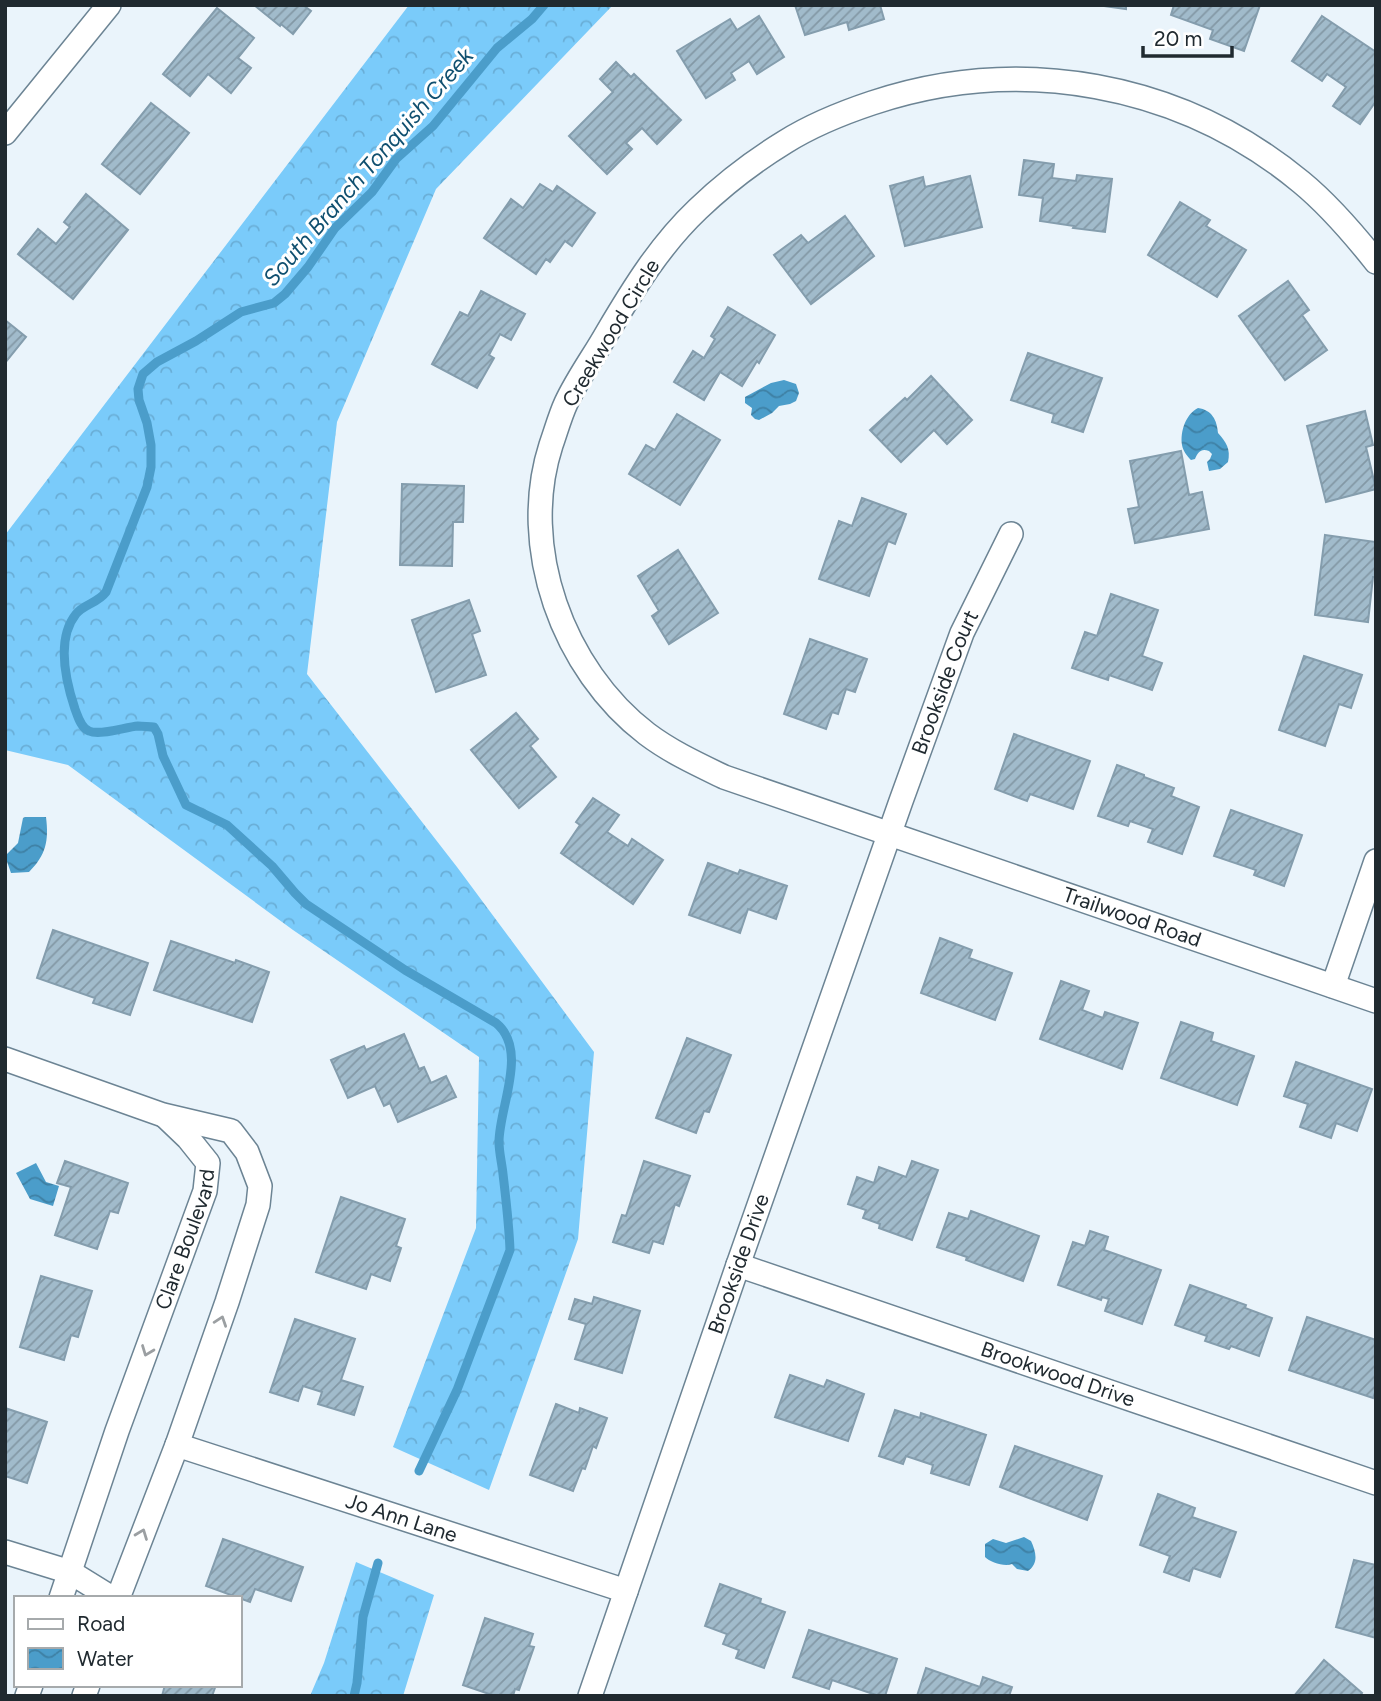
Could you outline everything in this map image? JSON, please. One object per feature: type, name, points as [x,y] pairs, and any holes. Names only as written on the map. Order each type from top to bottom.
[{"type":"street","points":[[5,133],[109,5]]},
{"type":"street","name":"Creekwood Circle","points":[[889,835],[724,777],[680,756],[646,733],[609,699],[580,659],[558,614],[547,576],[541,527],[542,488],[550,449],[567,402],[632,291],[654,259],[696,211],[745,169],[787,140],[844,112],[904,92],[954,82],[1004,78],[1055,80],[1118,90],[1167,104],[1216,126],[1261,152],[1302,182],[1348,227],[1376,262]]},
{"type":"street","name":"Brookside Court","points":[[889,835],[962,633],[1011,534]]},
{"type":"street","name":"Trailwood Road","points":[[889,835],[1376,1001]]},
{"type":"street","name":"Brookside Drive","points":[[594,1695],[626,1591],[889,835]]},
{"type":"street","points":[[1333,986],[1376,861]]},
{"type":"street","points":[[5,1059],[163,1115],[231,1131],[247,1152],[260,1186],[258,1205],[228,1303],[119,1596]]},
{"type":"street","name":"Clare Boulevard","points":[[62,1596],[117,1431],[205,1191],[208,1163],[188,1138],[163,1115]]},
{"type":"street","name":"Brookwood Drive","points":[[738,1265],[1376,1483]]},
{"type":"street","name":"Jo Ann Lane","points":[[177,1445],[626,1591]]},
{"type":"street","points":[[5,1552],[70,1572],[109,1596]]},
{"type":"green space","points":[[409,5],[613,5],[436,189],[337,422],[307,674],[457,867],[594,1052],[578,1239],[489,1490],[393,1447],[476,1228],[479,1057],[293,930],[68,765],[5,750],[5,535]]},
{"type":"green space","points":[[356,1562],[434,1595],[403,1696],[310,1696],[324,1663]]},
{"type":"water","points":[[784,380],[796,384],[799,393],[796,401],[779,406],[759,420],[755,419],[751,415],[752,408],[745,403],[745,397],[771,383]]},
{"type":"water","points":[[1198,408],[1213,416],[1218,433],[1227,446],[1228,462],[1220,469],[1209,471],[1207,462],[1212,454],[1209,451],[1202,450],[1191,460],[1183,449],[1183,429],[1190,414]]},
{"type":"water","points":[[25,817],[46,817],[45,847],[29,872],[11,873],[5,856],[18,843]]},
{"type":"water","points":[[36,1163],[46,1182],[59,1186],[53,1206],[30,1199],[16,1173]]},
{"type":"water","points":[[1024,1537],[1031,1541],[1035,1553],[1034,1564],[1028,1571],[1017,1569],[1012,1564],[997,1564],[985,1557],[985,1544],[993,1539],[1006,1543]]},
{"type":"building","points":[[254,5],[303,5],[311,11],[293,34]]},
{"type":"building","points":[[795,5],[880,5],[884,19],[849,30],[847,22],[805,35]]},
{"type":"building","points":[[1097,5],[1126,5],[1126,9]]},
{"type":"building","points":[[1174,5],[1260,5],[1244,51],[1210,39],[1213,30],[1171,15]]},
{"type":"building","points":[[217,8],[254,38],[238,58],[251,68],[231,93],[208,74],[190,96],[163,74]]},
{"type":"building","points":[[759,16],[784,57],[757,74],[749,61],[731,73],[735,80],[706,98],[677,51],[730,19],[737,30]]},
{"type":"building","points":[[1322,16],[1376,52],[1376,101],[1360,124],[1333,106],[1346,87],[1327,74],[1322,81],[1292,61]]},
{"type":"building","points":[[616,62],[631,77],[634,74],[681,120],[657,144],[642,128],[626,143],[632,149],[607,174],[569,136],[613,92],[600,79]]},
{"type":"building","points":[[151,103],[189,133],[140,194],[102,164]]},
{"type":"building","points":[[1024,160],[1054,164],[1052,178],[1076,181],[1077,175],[1112,179],[1105,232],[1040,221],[1043,198],[1019,195]]},
{"type":"building","points":[[970,176],[982,227],[905,246],[890,186],[923,177],[925,187]]},
{"type":"building","points":[[540,184],[553,192],[557,186],[595,213],[572,246],[565,241],[550,262],[546,259],[536,274],[484,238],[511,199],[523,208]]},
{"type":"building","points":[[86,194],[128,230],[73,299],[18,254],[38,229],[56,244],[70,227],[64,222]]},
{"type":"building","points":[[1180,202],[1210,220],[1206,226],[1246,250],[1217,297],[1148,255]]},
{"type":"building","points":[[845,216],[874,256],[811,304],[774,255],[801,235],[808,243]]},
{"type":"building","points":[[1288,281],[1309,310],[1302,315],[1327,350],[1285,380],[1239,316]]},
{"type":"building","points":[[481,291],[525,314],[511,340],[500,334],[489,355],[494,358],[477,388],[432,364],[460,312],[468,316]]},
{"type":"building","points":[[728,307],[775,335],[742,386],[720,372],[704,400],[674,382],[693,351],[704,358],[715,339],[711,336]]},
{"type":"building","points":[[5,320],[26,337],[5,363]]},
{"type":"building","points":[[1028,353],[1102,378],[1083,432],[1052,422],[1054,414],[1011,400]]},
{"type":"building","points":[[931,376],[972,420],[947,444],[934,430],[901,462],[870,430]]},
{"type":"building","points":[[1365,411],[1373,445],[1366,447],[1376,489],[1326,502],[1307,426]]},
{"type":"building","points":[[677,414],[720,440],[680,505],[629,474],[646,445],[655,450]]},
{"type":"building","points":[[1181,451],[1189,495],[1202,492],[1209,529],[1135,543],[1128,509],[1139,507],[1130,461]]},
{"type":"building","points":[[402,484],[464,486],[463,522],[453,522],[452,566],[400,565]]},
{"type":"building","points":[[862,498],[906,514],[895,544],[888,541],[869,596],[819,579],[839,521],[852,526]]},
{"type":"building","points":[[1325,535],[1376,542],[1376,577],[1373,577],[1368,622],[1315,615]]},
{"type":"building","points":[[678,550],[718,613],[669,644],[652,616],[659,611],[638,576]]},
{"type":"building","points":[[1111,594],[1158,610],[1142,656],[1162,663],[1152,690],[1109,675],[1108,680],[1072,668],[1085,632],[1097,636]]},
{"type":"building","points":[[469,600],[480,631],[472,634],[486,675],[436,692],[412,620]]},
{"type":"building","points":[[810,639],[867,659],[855,692],[846,689],[838,714],[832,712],[826,729],[784,714]]},
{"type":"building","points":[[1304,656],[1362,675],[1351,708],[1339,704],[1325,746],[1279,730]]},
{"type":"building","points":[[516,713],[538,739],[530,746],[556,777],[519,808],[471,750]]},
{"type":"building","points":[[1014,734],[1090,761],[1073,809],[1030,794],[1027,801],[995,789]]},
{"type":"building","points":[[1117,765],[1174,788],[1171,796],[1199,807],[1182,854],[1148,842],[1153,829],[1130,821],[1128,826],[1098,816]]},
{"type":"building","points":[[593,798],[619,815],[607,832],[628,846],[632,839],[663,860],[633,904],[561,853],[580,825],[576,822]]},
{"type":"building","points":[[1231,810],[1302,835],[1284,886],[1254,875],[1256,870],[1214,856]]},
{"type":"building","points":[[708,863],[738,874],[740,870],[787,886],[776,919],[748,909],[740,933],[689,915]]},
{"type":"building","points":[[53,930],[148,963],[130,1015],[93,1003],[95,998],[37,978]]},
{"type":"building","points":[[940,938],[972,950],[969,958],[1012,973],[995,1020],[921,993]]},
{"type":"building","points":[[171,941],[269,972],[252,1022],[154,990]]},
{"type":"building","points":[[1061,981],[1089,991],[1082,1010],[1103,1018],[1105,1012],[1138,1023],[1122,1069],[1040,1039]]},
{"type":"building","points":[[1181,1022],[1213,1033],[1211,1041],[1254,1056],[1237,1105],[1161,1078]]},
{"type":"building","points":[[404,1034],[419,1069],[424,1067],[431,1083],[446,1076],[456,1097],[398,1122],[390,1103],[384,1106],[375,1086],[348,1098],[331,1060],[364,1046],[366,1050]]},
{"type":"building","points":[[687,1038],[731,1055],[709,1112],[704,1111],[696,1133],[656,1118]]},
{"type":"building","points":[[1296,1062],[1372,1089],[1357,1131],[1336,1123],[1331,1138],[1300,1127],[1308,1104],[1284,1096]]},
{"type":"building","points":[[65,1161],[128,1183],[118,1213],[110,1211],[97,1249],[55,1235],[71,1187],[57,1183]]},
{"type":"building","points":[[644,1161],[690,1176],[679,1206],[675,1204],[663,1244],[653,1241],[649,1253],[613,1242],[622,1215],[626,1216]]},
{"type":"building","points":[[912,1161],[938,1170],[912,1240],[879,1228],[880,1224],[863,1218],[866,1210],[848,1204],[857,1177],[874,1183],[879,1167],[906,1177]]},
{"type":"building","points":[[341,1197],[405,1219],[396,1246],[401,1248],[390,1281],[371,1274],[366,1289],[316,1272]]},
{"type":"building","points":[[971,1211],[1039,1236],[1023,1281],[937,1247],[949,1213],[968,1219]]},
{"type":"building","points":[[1090,1231],[1108,1237],[1104,1250],[1161,1270],[1142,1324],[1105,1311],[1109,1299],[1102,1297],[1101,1300],[1058,1285],[1073,1242],[1085,1246]]},
{"type":"building","points":[[41,1276],[92,1291],[78,1337],[71,1335],[64,1360],[20,1347]]},
{"type":"building","points":[[1190,1285],[1246,1305],[1245,1308],[1272,1318],[1259,1356],[1231,1346],[1229,1349],[1205,1341],[1207,1336],[1175,1325]]},
{"type":"building","points":[[594,1297],[640,1311],[622,1373],[575,1359],[586,1324],[569,1319],[575,1299],[592,1304]]},
{"type":"building","points":[[1307,1317],[1376,1340],[1376,1390],[1373,1398],[1289,1370]]},
{"type":"building","points":[[295,1319],[355,1339],[341,1380],[363,1387],[354,1415],[318,1404],[322,1392],[303,1386],[298,1401],[270,1392]]},
{"type":"building","points":[[790,1375],[824,1387],[827,1380],[864,1394],[848,1441],[775,1417]]},
{"type":"building","points":[[556,1404],[579,1413],[580,1408],[607,1418],[596,1448],[593,1446],[573,1491],[530,1475]]},
{"type":"building","points":[[5,1408],[47,1422],[27,1483],[5,1476]]},
{"type":"building","points":[[895,1410],[920,1418],[921,1413],[986,1435],[969,1485],[931,1473],[933,1465],[906,1456],[903,1464],[879,1456]]},
{"type":"building","points":[[1015,1446],[1102,1476],[1087,1520],[1000,1487]]},
{"type":"building","points":[[1158,1494],[1195,1508],[1192,1517],[1236,1532],[1220,1577],[1193,1568],[1189,1581],[1164,1572],[1170,1556],[1140,1545]]},
{"type":"building","points":[[223,1539],[303,1567],[291,1601],[255,1589],[250,1602],[242,1599],[242,1596],[234,1596],[206,1586]]},
{"type":"building","points":[[1354,1560],[1376,1565],[1376,1638],[1336,1627]]},
{"type":"building","points":[[720,1584],[761,1599],[760,1603],[785,1612],[764,1668],[736,1658],[739,1650],[723,1644],[727,1634],[705,1626]]},
{"type":"building","points":[[485,1618],[533,1634],[529,1646],[534,1647],[519,1690],[515,1689],[513,1696],[495,1696],[463,1685]]},
{"type":"building","points":[[809,1630],[897,1659],[885,1696],[832,1680],[829,1689],[793,1677]]},
{"type":"building","points":[[1324,1660],[1362,1693],[1360,1696],[1294,1696]]},
{"type":"building","points":[[926,1668],[980,1687],[983,1677],[1012,1687],[1009,1696],[917,1696]]},
{"type":"building","points":[[164,1687],[215,1687],[212,1696],[162,1696]]},
{"type":"waterway","name":"South Branch Tonquish Creek","points":[[419,1471],[457,1390],[510,1250],[499,1142],[510,1079],[510,1048],[506,1034],[496,1023],[405,970],[306,904],[272,866],[227,825],[186,805],[163,756],[154,727],[138,726],[99,732],[86,730],[79,719],[66,674],[66,636],[76,614],[106,592],[147,487],[151,445],[138,389],[143,374],[157,362],[241,312],[274,303],[285,294],[335,228],[372,192],[396,159],[433,126],[497,48],[532,19],[544,5]]},
{"type":"waterway","name":"South Branch Tonquish Creek","points":[[354,1696],[363,1617],[378,1563]]}]
